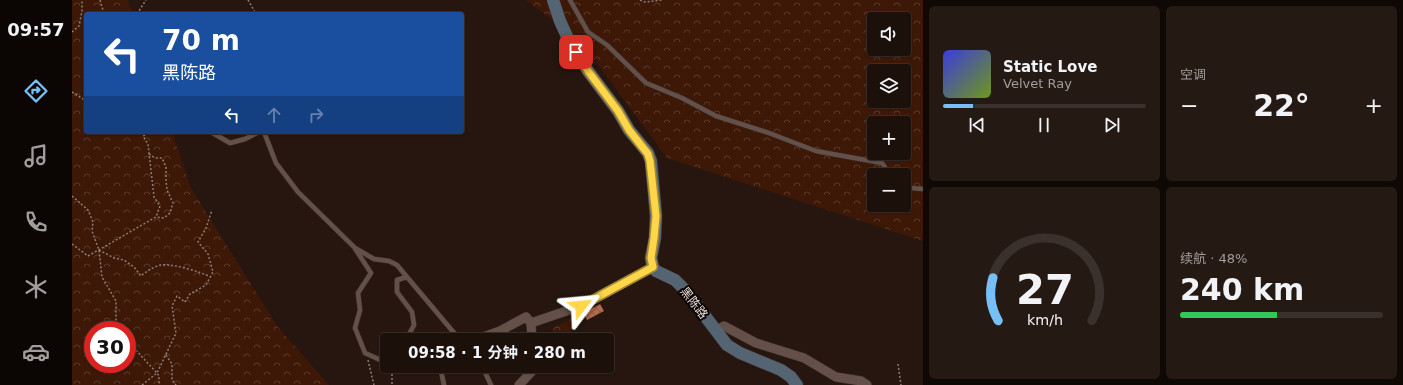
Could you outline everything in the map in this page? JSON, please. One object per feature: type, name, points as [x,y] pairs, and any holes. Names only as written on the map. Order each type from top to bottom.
[{"type":"street","points":[[530,323],[581,306],[653,267],[651,258],[656,216],[648,154],[629,130],[618,111],[588,71],[570,43],[560,21],[553,0]]},
{"type":"street","name":"黑陈路","points":[[653,267],[656,271],[675,280],[686,291],[727,345],[740,353],[781,370],[791,377],[797,385]]},
{"type":"street","points":[[494,333],[526,317],[530,323],[531,333]]},
{"type":"street","points":[[715,330],[724,326],[756,343],[804,358],[836,377],[860,381],[867,385]]},
{"type":"street","points":[[519,385],[530,373]]},
{"type":"lane","points":[[570,0],[588,32],[607,45],[646,83],[682,98],[716,116],[769,133],[816,151],[882,163],[885,168]]},
{"type":"lane","points":[[214,134],[230,143],[245,139],[255,134]]},
{"type":"lane","points":[[265,134],[276,164],[298,192],[354,247],[374,260],[389,261],[397,265],[454,333]]},
{"type":"lane","points":[[911,188],[923,189]]},
{"type":"lane","points":[[354,247],[371,273],[358,293],[360,310],[355,328],[365,353],[380,360]]},
{"type":"lane","points":[[407,277],[397,280],[397,292],[412,312],[414,325],[410,333]]},
{"type":"lane","points":[[441,373],[444,385]]},
{"type":"lane","points":[[485,373],[491,385]]},
{"type":"path","points":[[72,32],[73,29],[79,26],[82,11],[82,0]]},
{"type":"path","points":[[100,0],[103,12]]},
{"type":"path","points":[[138,12],[146,0]]},
{"type":"path","points":[[248,0],[255,12]]},
{"type":"path","points":[[640,0],[644,2],[662,0]]},
{"type":"path","points":[[72,92],[84,100]]},
{"type":"path","points":[[146,134],[143,136],[148,144],[154,197],[160,206],[156,217]]},
{"type":"path","points":[[72,244],[88,256],[156,217],[164,218],[170,213],[173,203],[167,190],[166,167],[162,158],[155,158],[149,153]]},
{"type":"path","points":[[72,196],[88,210],[93,222],[92,231],[99,250],[102,277],[116,301],[116,321]]},
{"type":"path","points":[[142,385],[157,373],[176,333],[172,306],[177,296],[185,302],[190,294],[206,285],[213,272],[208,254],[198,242],[206,228],[212,210]]},
{"type":"path","points":[[99,250],[114,258],[124,260],[134,267],[141,276],[162,264],[195,270],[211,277]]},
{"type":"path","points":[[136,351],[157,373],[159,376],[159,385]]},
{"type":"path","points":[[365,353],[371,367],[374,385]]},
{"type":"path","points":[[166,354],[172,364],[172,380],[176,385]]},
{"type":"path","points":[[898,364],[901,385]]},
{"type":"path","points":[[392,385],[393,373]]},
{"type":"green space","points":[[72,0],[128,0],[132,12],[84,12],[84,134],[173,134],[191,188],[277,326],[329,385],[72,385]]},
{"type":"green space","points":[[526,0],[923,0],[923,241],[667,158],[582,43]]},
{"type":"green space","points":[[572,318],[577,328],[568,333],[554,333],[551,329]]},
{"type":"building","points":[[600,304],[604,311],[587,320],[584,313]]},
{"type":"route","points":[[576,52],[588,71],[618,111],[629,130],[648,154],[652,170],[656,216],[651,258],[653,267],[581,306]]}]
